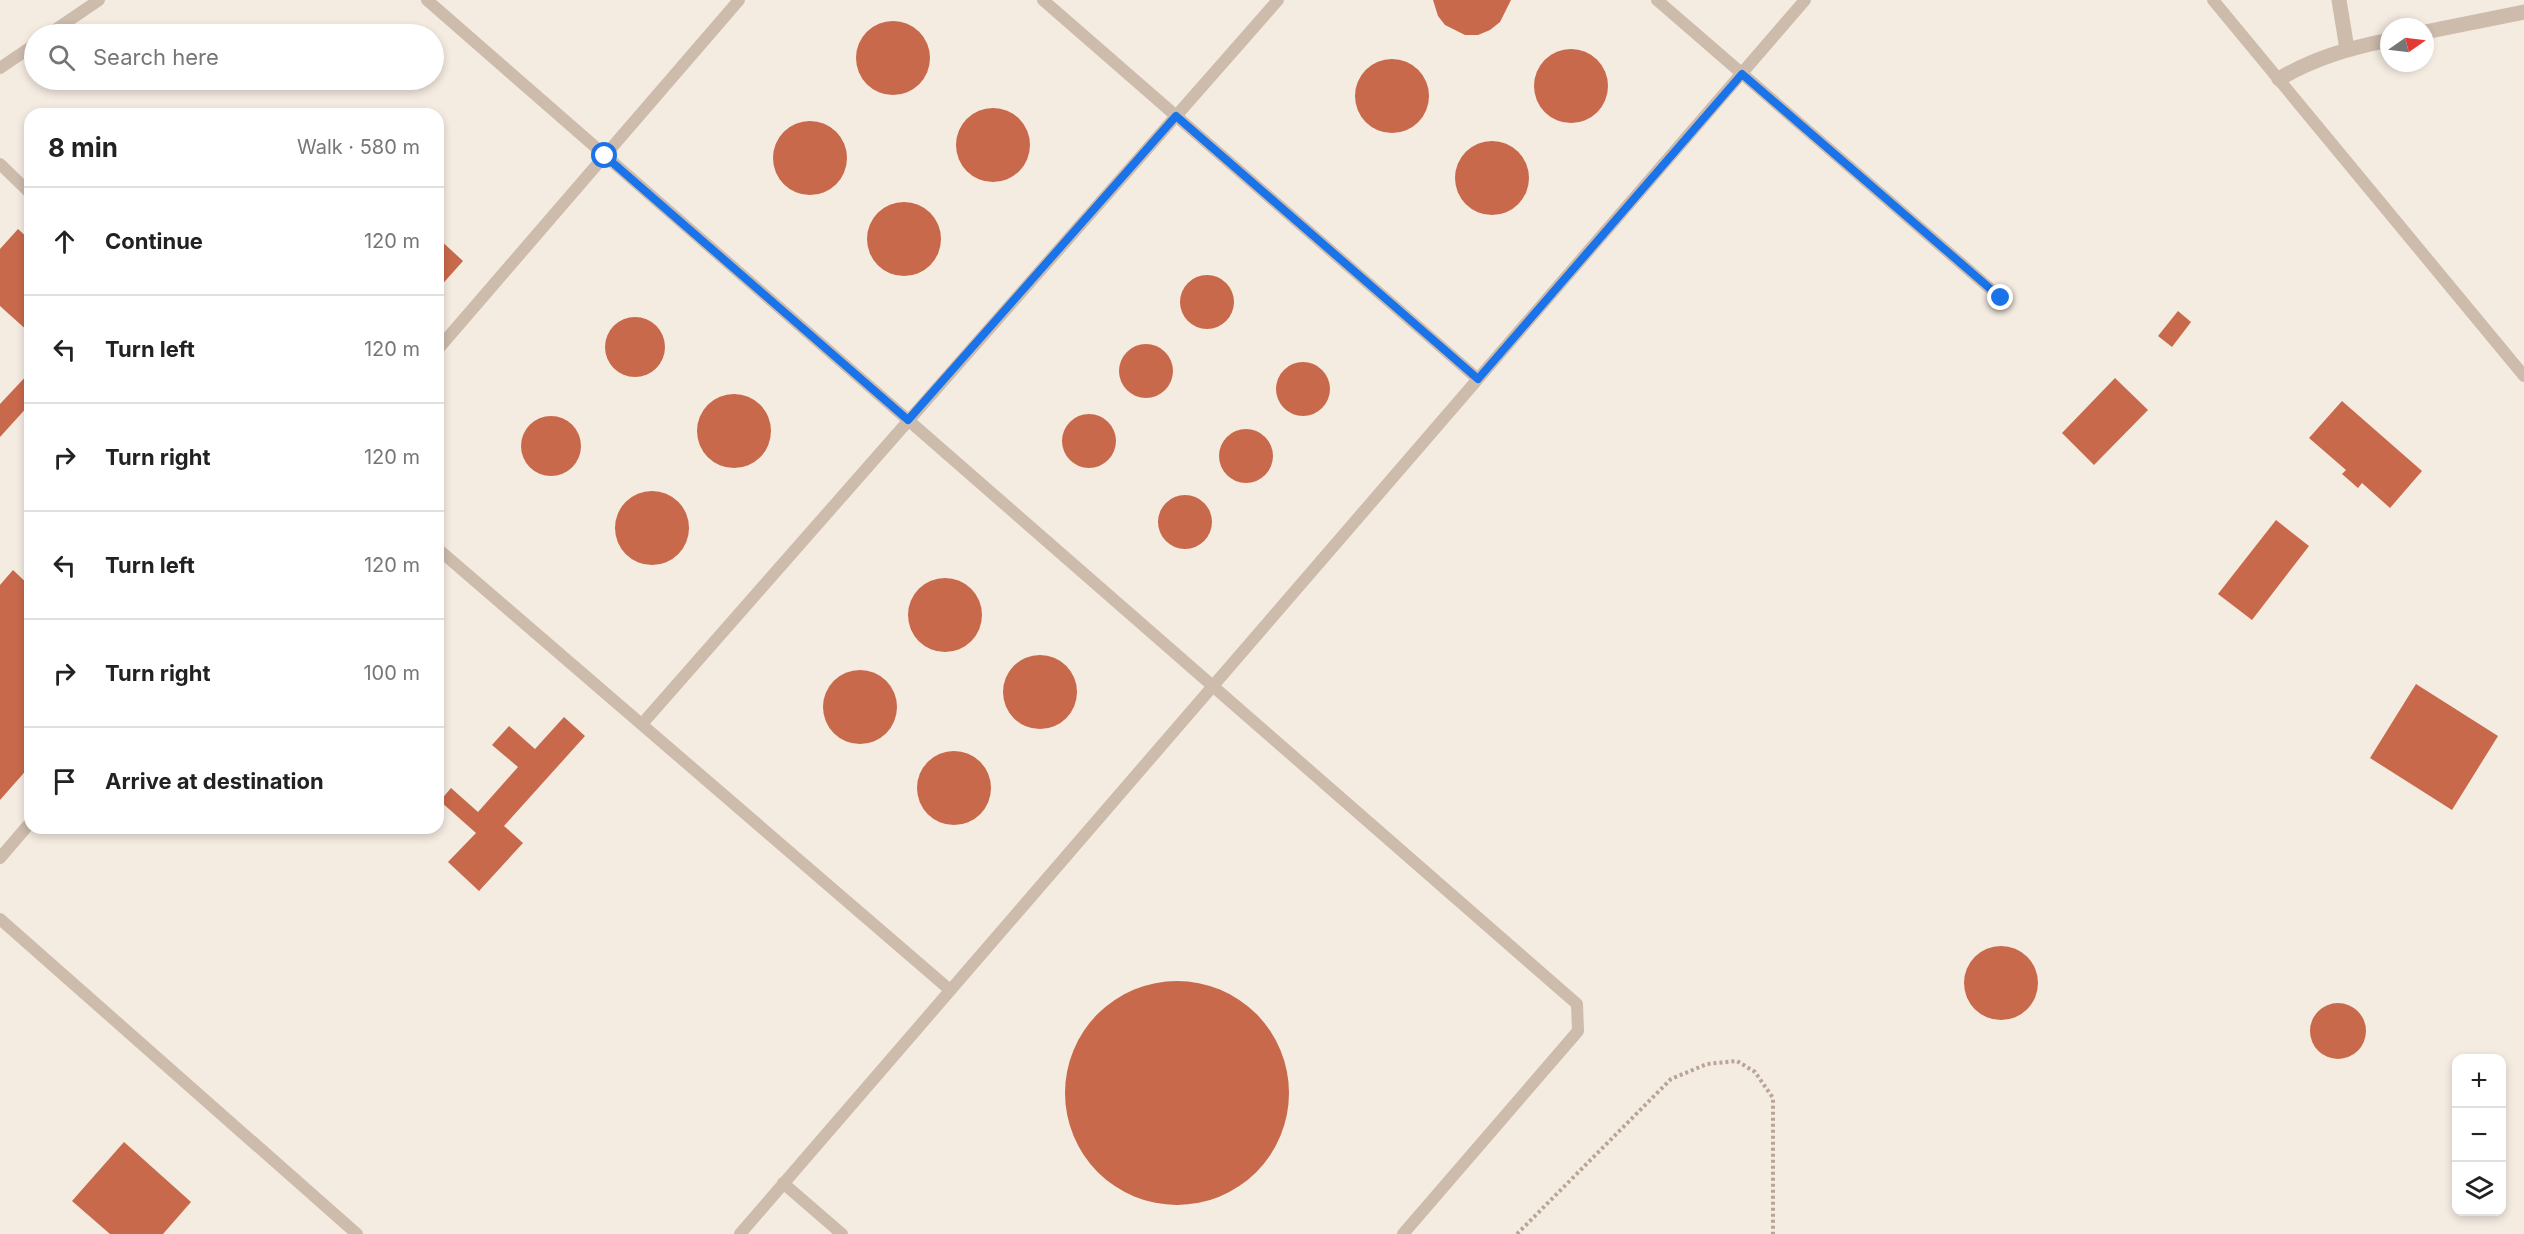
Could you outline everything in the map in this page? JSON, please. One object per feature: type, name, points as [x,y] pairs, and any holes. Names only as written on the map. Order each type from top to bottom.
[{"type":"street","points":[[2339,0],[2347,49]]},
{"type":"street","points":[[2434,30],[2524,12]]},
{"type":"street","points":[[2279,79],[2300,66],[2347,49],[2380,42]]},
{"type":"lane","points":[[64,24],[99,0]]},
{"type":"lane","points":[[427,0],[1576,1004],[1578,1031],[1403,1234]]},
{"type":"lane","points":[[444,342],[739,0]]},
{"type":"lane","points":[[1043,0],[1478,379]]},
{"type":"lane","points":[[642,724],[1278,0]]},
{"type":"lane","points":[[1657,0],[2001,298]]},
{"type":"lane","points":[[740,1234],[1806,0]]},
{"type":"lane","points":[[2213,0],[2524,376]]},
{"type":"lane","points":[[0,68],[24,52]]},
{"type":"lane","points":[[0,164],[24,187]]},
{"type":"lane","points":[[444,554],[950,990]]},
{"type":"lane","points":[[0,858],[24,830]]},
{"type":"lane","points":[[0,919],[357,1234]]},
{"type":"lane","points":[[783,1184],[842,1234]]},
{"type":"path","points":[[1516,1234],[1671,1079],[1707,1064],[1737,1062],[1755,1072],[1773,1098],[1773,1234]]},
{"type":"building","points":[[1433,0],[1511,0],[1500,22],[1490,30],[1478,35],[1465,35],[1445,25],[1438,16]]},
{"type":"building","points":[[893,21],[907,24],[919,32],[927,44],[930,58],[927,72],[919,84],[907,92],[893,95],[879,92],[867,84],[859,72],[856,58],[859,44],[867,32],[879,24]]},
{"type":"building","points":[[1571,49],[1585,52],[1597,60],[1605,72],[1608,86],[1605,100],[1597,112],[1585,120],[1571,123],[1557,120],[1545,112],[1537,100],[1534,86],[1537,72],[1545,60],[1557,52]]},
{"type":"building","points":[[1392,59],[1406,62],[1418,70],[1426,82],[1429,96],[1426,110],[1418,122],[1406,130],[1392,133],[1378,130],[1366,122],[1358,110],[1355,96],[1358,82],[1366,70],[1378,62]]},
{"type":"building","points":[[993,108],[1007,111],[1019,119],[1027,131],[1030,145],[1027,159],[1019,171],[1007,179],[993,182],[979,179],[967,171],[959,159],[956,145],[959,131],[967,119],[979,111]]},
{"type":"building","points":[[810,121],[831,127],[841,137],[847,158],[841,179],[831,189],[810,195],[789,189],[779,179],[773,158],[779,137],[789,127]]},
{"type":"building","points":[[1492,141],[1506,144],[1518,152],[1526,164],[1529,178],[1526,192],[1518,204],[1506,212],[1492,215],[1478,212],[1466,204],[1458,192],[1455,178],[1458,164],[1466,152],[1478,144]]},
{"type":"building","points":[[904,202],[925,208],[935,218],[941,239],[935,260],[925,270],[904,276],[883,270],[873,260],[867,239],[873,218],[883,208]]},
{"type":"building","points":[[18,229],[24,234],[24,328],[0,306],[0,249]]},
{"type":"building","points":[[444,244],[463,261],[444,282]]},
{"type":"building","points":[[1202,275],[1212,275],[1222,279],[1230,287],[1234,302],[1230,317],[1222,325],[1212,329],[1202,329],[1192,325],[1184,317],[1180,307],[1180,297],[1184,287],[1192,279]]},
{"type":"building","points":[[2178,311],[2191,322],[2172,347],[2158,336]]},
{"type":"building","points":[[635,317],[652,322],[660,330],[665,347],[660,364],[652,372],[635,377],[618,372],[610,364],[605,347],[610,330],[618,322]]},
{"type":"building","points":[[1141,344],[1151,344],[1161,348],[1169,356],[1173,371],[1169,386],[1161,394],[1151,398],[1141,398],[1131,394],[1123,386],[1119,376],[1119,366],[1123,356],[1131,348]]},
{"type":"building","points":[[1298,362],[1308,362],[1318,366],[1326,374],[1330,389],[1326,404],[1318,412],[1308,416],[1298,416],[1288,412],[1280,404],[1276,394],[1276,384],[1280,374],[1288,366]]},
{"type":"building","points":[[24,378],[24,411],[0,437],[0,404]]},
{"type":"building","points":[[2115,378],[2148,410],[2094,465],[2062,433]]},
{"type":"building","points":[[734,394],[748,397],[760,405],[768,417],[771,431],[768,445],[760,457],[748,465],[734,468],[720,465],[708,457],[700,445],[697,431],[700,417],[708,405],[720,397]]},
{"type":"building","points":[[2342,401],[2422,471],[2390,508],[2362,483],[2358,488],[2342,474],[2346,470],[2309,438]]},
{"type":"building","points":[[1084,414],[1094,414],[1104,418],[1112,426],[1116,441],[1112,456],[1104,464],[1094,468],[1084,468],[1074,464],[1066,456],[1062,446],[1062,436],[1066,426],[1074,418]]},
{"type":"building","points":[[551,416],[568,421],[576,429],[581,446],[576,463],[568,471],[551,476],[534,471],[526,463],[521,446],[526,429],[534,421]]},
{"type":"building","points":[[1241,429],[1251,429],[1261,433],[1269,441],[1273,456],[1269,471],[1261,479],[1251,483],[1241,483],[1231,479],[1223,471],[1219,461],[1219,451],[1223,441],[1231,433]]},
{"type":"building","points":[[652,491],[673,497],[683,507],[689,528],[683,549],[673,559],[652,565],[631,559],[621,549],[615,528],[621,507],[631,497]]},
{"type":"building","points":[[1180,495],[1190,495],[1200,499],[1208,507],[1212,522],[1208,537],[1200,545],[1190,549],[1180,549],[1170,545],[1162,537],[1158,527],[1158,517],[1162,507],[1170,499]]},
{"type":"building","points":[[2276,520],[2309,546],[2252,620],[2218,594]]},
{"type":"building","points":[[13,570],[24,580],[24,773],[0,800],[0,585]]},
{"type":"building","points":[[945,578],[966,584],[976,594],[982,615],[976,636],[966,646],[945,652],[924,646],[914,636],[908,615],[914,594],[924,584]]},
{"type":"building","points":[[1040,655],[1054,658],[1066,666],[1074,678],[1077,692],[1074,706],[1066,718],[1054,726],[1040,729],[1026,726],[1014,718],[1006,706],[1003,692],[1006,678],[1014,666],[1026,658]]},
{"type":"building","points":[[860,670],[874,673],[886,681],[894,693],[897,707],[894,721],[886,733],[874,741],[860,744],[846,741],[834,733],[826,721],[823,707],[826,693],[834,681],[846,673]]},
{"type":"building","points":[[2416,684],[2498,736],[2452,810],[2370,758]]},
{"type":"building","points":[[564,717],[585,736],[504,826],[523,843],[479,891],[448,862],[476,833],[444,805],[444,796],[451,788],[478,812],[518,767],[492,745],[509,726],[535,749]]},
{"type":"building","points":[[954,751],[968,754],[980,762],[988,774],[991,788],[988,802],[980,814],[968,822],[954,825],[940,822],[928,814],[920,802],[917,788],[920,774],[928,762],[940,754]]},
{"type":"building","points":[[2001,946],[2015,949],[2027,957],[2035,969],[2038,983],[2035,997],[2027,1009],[2015,1017],[2001,1020],[1987,1017],[1975,1009],[1967,997],[1964,983],[1967,969],[1975,957],[1987,949]]},
{"type":"building","points":[[1166,981],[1188,981],[1220,989],[1230,994],[1248,1006],[1264,1022],[1281,1050],[1287,1071],[1289,1093],[1287,1115],[1281,1136],[1264,1164],[1248,1180],[1220,1197],[1188,1205],[1166,1205],[1134,1197],[1124,1192],[1106,1180],[1090,1164],[1073,1136],[1065,1104],[1065,1082],[1073,1050],[1078,1040],[1090,1022],[1106,1006],[1134,989]]},
{"type":"building","points":[[2338,1003],[2349,1005],[2358,1011],[2364,1020],[2366,1031],[2364,1042],[2358,1051],[2349,1057],[2338,1059],[2327,1057],[2318,1051],[2312,1042],[2310,1031],[2312,1020],[2318,1011],[2327,1005]]},
{"type":"building","points":[[124,1142],[191,1202],[163,1234],[110,1234],[72,1201]]},
{"type":"route","points":[[605,156],[908,420],[1176,116],[1478,379],[1742,74],[2001,298]]}]
